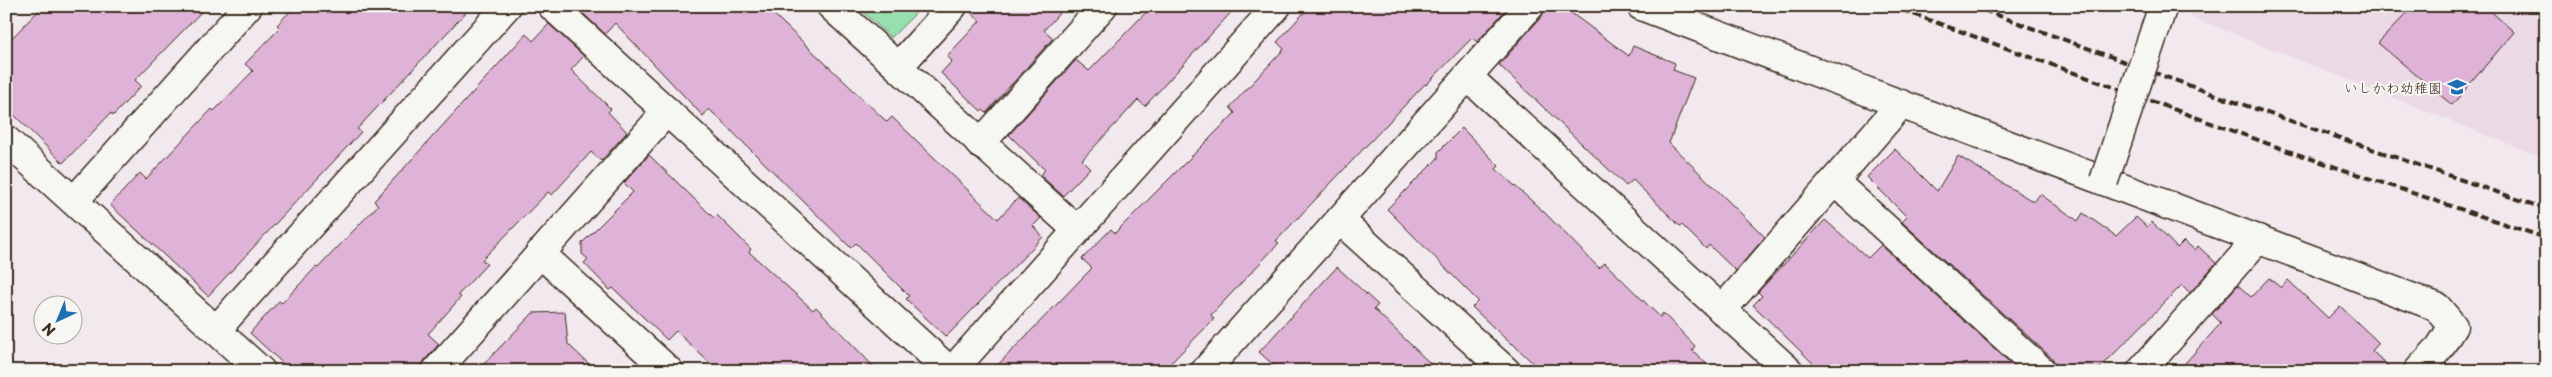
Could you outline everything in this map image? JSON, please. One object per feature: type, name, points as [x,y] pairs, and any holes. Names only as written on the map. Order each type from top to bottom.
[{"type":"street","points":[[74,201],[248,6]]},
{"type":"street","points":[[216,330],[507,6]]},
{"type":"street","points":[[552,6],[951,371],[1277,6]]},
{"type":"street","points":[[832,6],[980,144],[1077,230]]},
{"type":"street","points":[[898,67],[953,6]]},
{"type":"street","points":[[980,144],[1103,6]]},
{"type":"street","points":[[1217,367],[1340,220],[1530,6]]},
{"type":"street","points":[[1641,6],[2437,307],[2452,326],[2440,347],[2418,371]]},
{"type":"street","points":[[2104,181],[2163,6]]},
{"type":"street","points":[[1468,76],[1789,371]]},
{"type":"street","points":[[1722,310],[1901,104]]},
{"type":"street","points":[[436,371],[667,112]]},
{"type":"street","points":[[6,140],[262,371]]},
{"type":"street","points":[[1834,181],[2042,371]]},
{"type":"street","points":[[1340,220],[1506,371]]},
{"type":"street","points":[[2140,371],[2258,239]]},
{"type":"street","points":[[540,253],[669,371]]},
{"type":"shaded area","name":"いしかわ幼稚園","points":[[2191,6],[2546,6],[2546,159],[2189,16]]},
{"type":"green space","points":[[857,6],[923,6],[891,38]]},
{"type":"building","points":[[43,6],[207,6],[135,80],[141,86],[113,116],[111,113],[63,163],[6,107],[6,44]]},
{"type":"building","points":[[295,6],[472,6],[357,129],[361,132],[208,296],[110,205],[140,173],[146,179],[212,109],[214,111],[253,71],[245,64],[280,28],[277,25]]},
{"type":"building","points":[[575,6],[765,6],[887,122],[892,117],[998,219],[1018,198],[1041,218],[1033,226],[1043,237],[946,337],[906,299],[909,296],[856,243],[851,248],[709,109],[703,116],[615,23],[605,34]]},
{"type":"building","points":[[968,6],[1066,6],[1044,30],[1053,38],[986,113],[983,110],[981,111],[941,73],[952,61],[947,56],[980,21],[968,10]]},
{"type":"building","points":[[1152,6],[1237,6],[1145,106],[1138,100],[1082,160],[1090,168],[1063,196],[1040,175],[1045,170],[1009,135],[1076,60],[1089,71]]},
{"type":"building","points":[[1310,6],[1509,6],[1477,42],[1472,38],[1425,84],[1276,241],[1279,243],[1211,315],[1214,319],[1163,371],[992,371],[1092,268],[1082,259],[1111,229],[1115,233],[1235,113],[1230,107],[1284,49],[1277,42]]},
{"type":"building","points":[[1545,6],[1562,6],[1629,56],[1633,46],[1675,63],[1673,70],[1694,78],[1669,143],[1765,237],[1736,271],[1709,245],[1706,249],[1633,180],[1626,186],[1499,65],[1542,16]]},
{"type":"building","points":[[2414,6],[2485,6],[2514,32],[2452,105],[2378,43]]},
{"type":"building","points":[[549,24],[584,56],[571,70],[611,109],[608,112],[627,132],[601,161],[591,152],[552,195],[548,192],[482,260],[487,264],[458,295],[461,297],[428,334],[439,344],[424,361],[421,371],[291,371],[250,333],[279,301],[282,303],[316,267],[318,268],[378,205],[374,201],[526,34],[533,41]]},
{"type":"building","points":[[1462,128],[1499,166],[1496,169],[1544,212],[1599,268],[1605,263],[1660,317],[1663,313],[1695,346],[1692,350],[1714,371],[1541,371],[1472,307],[1478,301],[1387,209],[1438,158],[1438,152]]},
{"type":"building","points":[[1895,149],[1937,191],[1958,156],[2034,202],[2040,194],[2078,221],[2083,213],[2116,236],[2136,217],[2147,227],[2152,222],[2177,248],[2184,241],[2195,250],[2198,246],[2216,263],[2190,293],[2182,285],[2097,371],[2057,371],[2053,359],[1902,222],[1907,217],[1867,177]]},
{"type":"building","points":[[649,155],[714,218],[717,215],[751,249],[749,252],[813,310],[816,307],[878,371],[718,371],[676,331],[667,340],[613,288],[610,290],[584,263],[588,259],[582,254],[582,243],[633,192],[624,183]]},
{"type":"building","points":[[1825,220],[1868,258],[1881,245],[2019,371],[1841,371],[1834,364],[1827,371],[1821,371],[1753,305],[1762,296],[1758,292]]},
{"type":"building","points":[[1337,267],[1378,305],[1374,309],[1438,371],[1280,371],[1259,352]]},
{"type":"building","points":[[2269,278],[2281,288],[2288,280],[2328,318],[2340,306],[2379,343],[2372,351],[2394,371],[2178,371],[2221,323],[2212,314],[2238,285],[2251,297]]},
{"type":"building","points":[[565,312],[568,344],[596,371],[477,371],[533,313]]},
{"type":"railway","points":[[1891,6],[2288,151],[2546,238]]},
{"type":"railway","points":[[1972,6],[2221,97],[2546,209]]},
{"type":"place","name":"いしかわ幼稚園","points":[[2457,87]]}]
